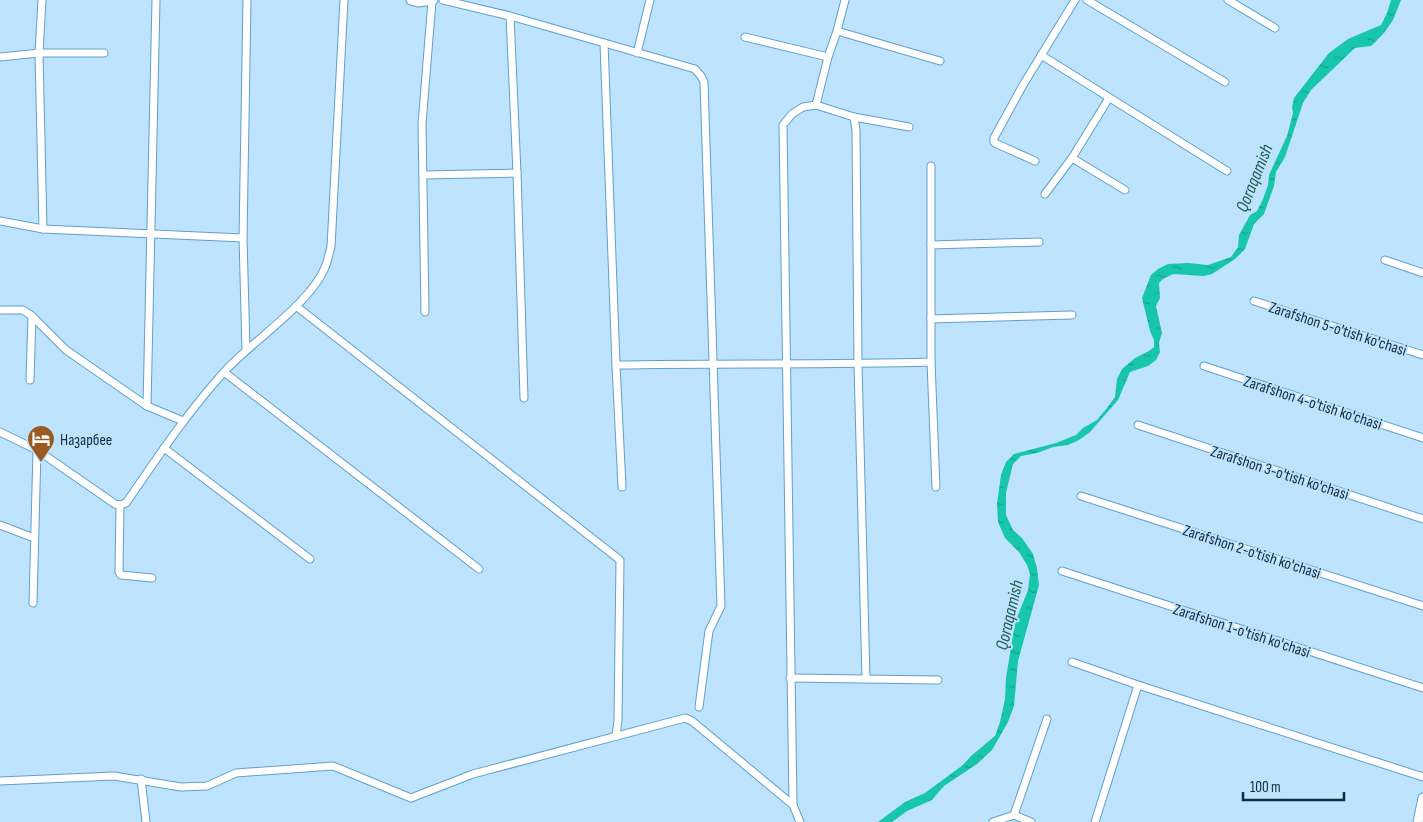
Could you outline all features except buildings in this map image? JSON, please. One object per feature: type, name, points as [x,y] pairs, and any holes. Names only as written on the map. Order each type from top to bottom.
[{"type":"street","points":[[42,0],[39,53],[43,229]]},
{"type":"street","points":[[147,406],[156,0]]},
{"type":"street","points":[[246,0],[243,238],[246,349]]},
{"type":"street","points":[[0,432],[37,450],[115,504],[126,503],[183,421],[224,372],[246,349],[296,306],[314,286],[326,266],[331,247],[344,0]]},
{"type":"street","points":[[410,0],[418,2],[433,1],[422,124],[425,312]]},
{"type":"street","points":[[443,0],[510,16],[637,54],[695,69],[704,82],[721,606],[709,631],[699,707]]},
{"type":"street","points":[[637,54],[650,0]]},
{"type":"street","points":[[816,105],[845,0]]},
{"type":"street","points":[[1035,161],[997,144],[994,142],[994,138],[1075,0]]},
{"type":"street","points":[[1087,0],[1224,82]]},
{"type":"street","points":[[1228,0],[1275,28]]},
{"type":"street","points":[[510,16],[524,398]]},
{"type":"street","points":[[837,31],[940,61]]},
{"type":"street","points":[[744,36],[828,57]]},
{"type":"street","points":[[604,43],[622,487]]},
{"type":"street","points":[[0,57],[39,53],[104,53]]},
{"type":"street","points":[[1041,55],[1227,172]]},
{"type":"street","points":[[1044,194],[1072,158],[1109,98]]},
{"type":"street","points":[[800,822],[793,805],[783,124],[792,114],[803,107],[816,105],[854,117],[909,128]]},
{"type":"street","points":[[854,117],[856,130],[858,364],[866,679]]},
{"type":"street","points":[[1072,158],[1125,190]]},
{"type":"street","points":[[931,166],[931,362],[936,487]]},
{"type":"street","points":[[423,174],[517,173]]},
{"type":"street","points":[[0,221],[43,229],[243,238]]},
{"type":"street","points":[[931,245],[1039,242]]},
{"type":"street","points":[[1385,260],[1423,273]]},
{"type":"street","name":"Zarafshon 5-o'tish ko'chasi","points":[[1254,300],[1423,355]]},
{"type":"street","points":[[296,306],[620,560],[618,720],[616,736]]},
{"type":"street","points":[[0,310],[23,310],[32,316],[66,350],[147,406],[183,421]]},
{"type":"street","points":[[931,318],[1072,315]]},
{"type":"street","points":[[30,380],[32,316]]},
{"type":"street","points":[[616,365],[931,362]]},
{"type":"street","name":"Zarafshon 4-o'tish ko'chasi","points":[[1204,366],[1423,438]]},
{"type":"street","points":[[224,372],[479,569]]},
{"type":"street","name":"Zarafshon 3-o'tish ko'chasi","points":[[1138,425],[1423,519]]},
{"type":"street","points":[[164,448],[310,559]]},
{"type":"street","points":[[33,602],[37,450]]},
{"type":"street","name":"Zarafshon 2-o'tish ko'chasi","points":[[1081,496],[1423,606]]},
{"type":"street","points":[[120,505],[119,572],[121,575],[152,578]]},
{"type":"street","points":[[0,525],[34,538]]},
{"type":"street","name":"Zarafshon 1-o'tish ko'chasi","points":[[1062,571],[1423,688]]},
{"type":"street","points":[[1072,662],[1423,777]]},
{"type":"street","points":[[790,678],[938,680]]},
{"type":"street","points":[[1095,822],[1138,685]]},
{"type":"street","points":[[0,781],[114,776],[182,787],[207,786],[236,773],[333,766],[411,798],[473,774],[685,718],[692,721],[793,805]]},
{"type":"street","points":[[1014,815],[1047,719]]},
{"type":"street","points":[[141,779],[146,822]]},
{"type":"street","points":[[1418,822],[1423,798]]},
{"type":"street","points":[[993,822],[1014,815],[1031,822]]},
{"type":"water","points":[[1391,0],[1401,0],[1393,20],[1384,33],[1371,46],[1355,48],[1311,90],[1303,103],[1285,157],[1276,172],[1274,186],[1264,214],[1254,224],[1245,249],[1235,259],[1212,274],[1204,276],[1173,274],[1159,283],[1160,298],[1156,306],[1162,333],[1159,343],[1160,352],[1156,360],[1148,366],[1130,372],[1118,400],[1090,432],[1079,440],[1068,445],[1021,456],[1013,464],[1006,493],[1006,515],[1013,530],[1022,538],[1033,554],[1039,585],[1018,661],[1014,706],[1008,722],[992,750],[977,764],[944,786],[932,800],[907,811],[892,822],[878,822],[905,802],[925,793],[963,765],[995,736],[1000,722],[1016,620],[1028,590],[1030,574],[1019,552],[1005,538],[998,522],[997,504],[1001,475],[1006,462],[1014,454],[1056,443],[1076,435],[1083,428],[1097,420],[1107,408],[1115,397],[1117,379],[1122,369],[1135,358],[1154,347],[1154,340],[1142,298],[1151,275],[1168,264],[1208,265],[1231,257],[1238,247],[1239,235],[1250,215],[1257,211],[1263,199],[1269,175],[1287,136],[1293,113],[1294,98],[1329,53],[1348,39],[1381,25]]},
{"type":"place","name":"Назарбее","points":[[41,463]]},
{"type":"water label","name":"Qoraqamish","points":[[1254,178]]},
{"type":"water label","name":"Qoraqamish","points":[[1009,615]]}]
